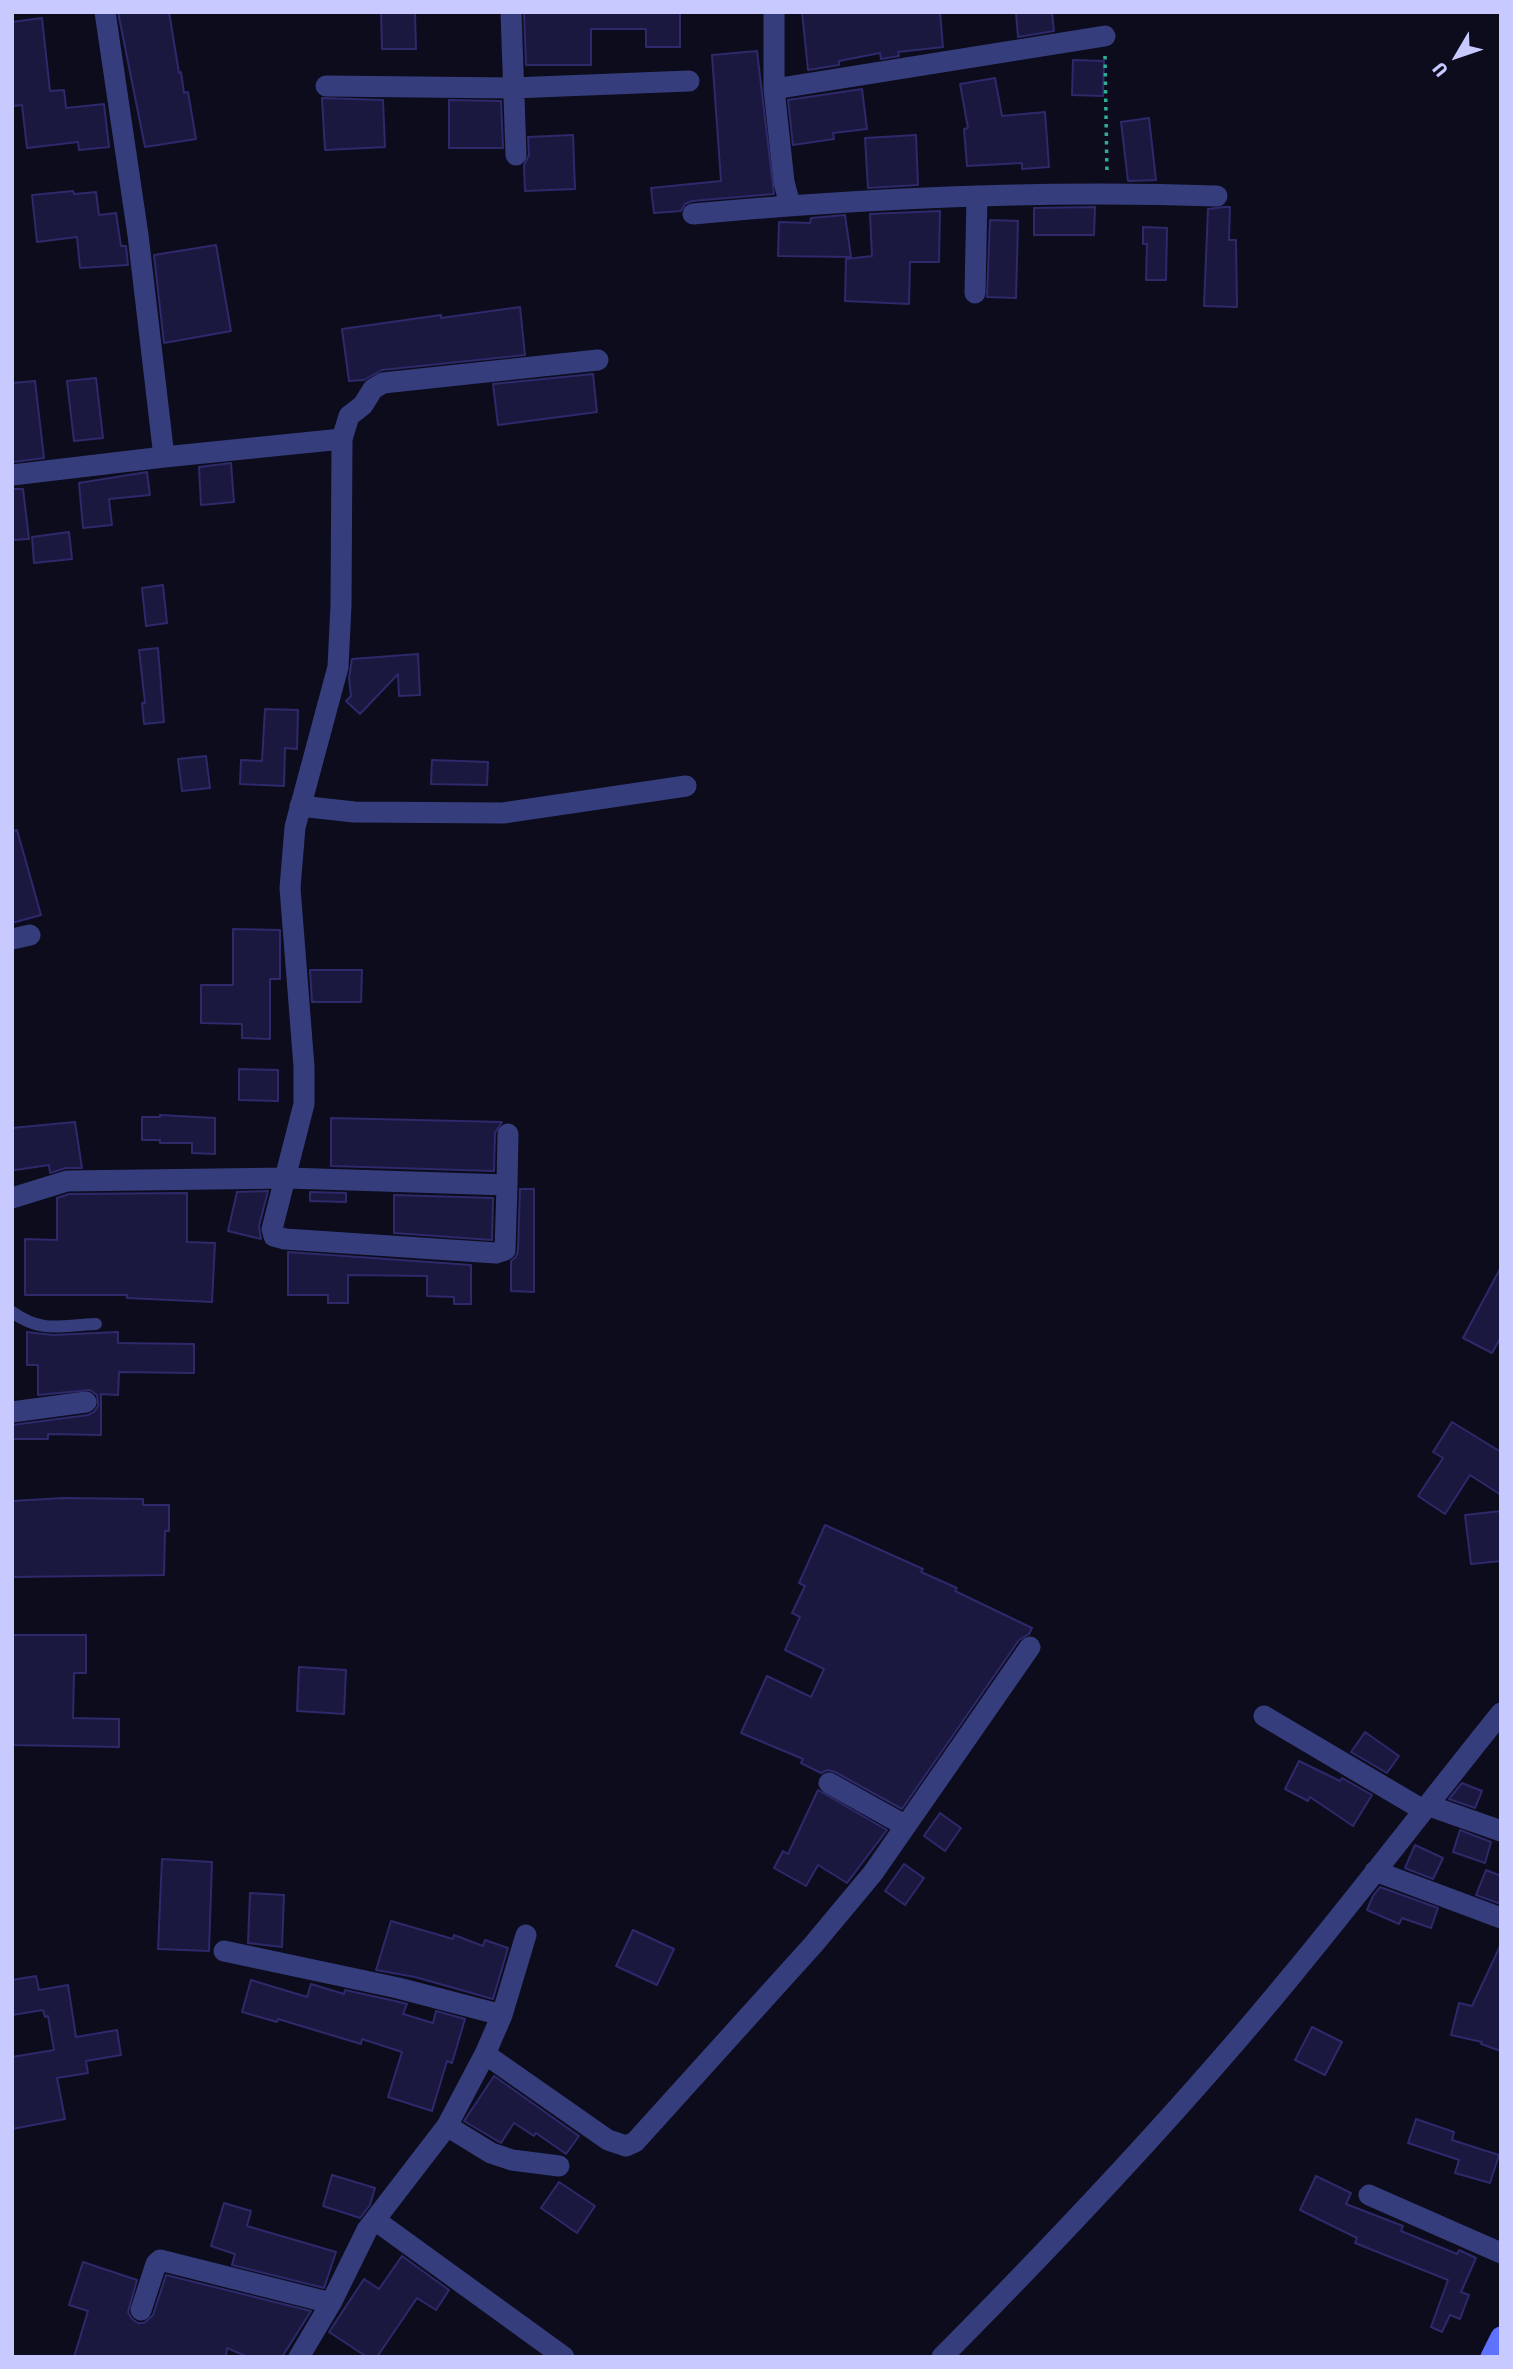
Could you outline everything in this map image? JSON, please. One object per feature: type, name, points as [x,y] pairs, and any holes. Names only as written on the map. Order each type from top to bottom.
[{"type":"street","points":[[105,12],[138,235],[164,457]]},
{"type":"street","points":[[511,12],[516,155]]},
{"type":"street","points":[[774,12],[774,89],[790,205]]},
{"type":"street","points":[[774,89],[1105,36]]},
{"type":"street","points":[[326,86],[512,88],[688,81]]},
{"type":"street","points":[[693,214],[790,205],[977,196],[1107,192],[1217,196]]},
{"type":"street","points":[[975,293],[977,196]]},
{"type":"street","points":[[508,1134],[505,1250],[496,1252],[285,1239],[274,1236],[272,1229],[304,1104],[304,1067],[290,888],[295,827],[338,667],[342,439],[349,416],[363,405],[373,389],[383,383],[598,360]]},
{"type":"street","points":[[12,475],[342,439]]},
{"type":"street","points":[[300,806],[354,812],[503,813],[686,786]]},
{"type":"street","points":[[12,1198],[67,1181],[286,1178],[507,1185]]},
{"type":"street","points":[[12,1412],[86,1402]]},
{"type":"street","points":[[485,2054],[608,2140],[621,2146],[630,2145],[813,1945],[873,1873],[1030,1647]]},
{"type":"street","points":[[942,2357],[1071,2223],[1210,2070],[1292,1975],[1501,1713]]},
{"type":"street","points":[[1264,1716],[1425,1807],[1501,1831]]},
{"type":"street","points":[[829,1783],[906,1826]]},
{"type":"street","points":[[1375,1871],[1501,1918]]},
{"type":"street","points":[[299,2357],[331,2303],[356,2249],[447,2126],[502,2015],[526,1935]]},
{"type":"street","points":[[224,1951],[398,1988],[502,2015]]},
{"type":"street","points":[[447,2126],[491,2153],[512,2160],[559,2165]]},
{"type":"street","points":[[1369,2195],[1501,2253]]},
{"type":"street","points":[[375,2220],[564,2357]]},
{"type":"street","points":[[141,2309],[156,2264],[160,2260],[331,2303]]},
{"type":"street","points":[[1491,2357],[1501,2337]]},
{"type":"lane","points":[[12,1312],[33,1325],[45,1327],[96,1324]]},
{"type":"path","points":[[1105,36],[1107,192]]},
{"type":"building","points":[[118,12],[169,12],[179,73],[181,72],[184,93],[188,92],[196,139],[145,147]]},
{"type":"building","points":[[381,12],[415,12],[416,49],[382,49]]},
{"type":"building","points":[[524,12],[680,12],[680,47],[646,47],[646,29],[591,29],[591,65],[526,65]]},
{"type":"building","points":[[802,12],[940,12],[943,47],[898,52],[899,56],[881,59],[880,53],[839,61],[839,65],[808,70]]},
{"type":"building","points":[[1016,12],[1052,12],[1054,31],[1018,37]]},
{"type":"building","points":[[42,18],[50,91],[64,90],[66,108],[104,104],[109,147],[79,150],[78,142],[27,148],[22,105],[13,106],[12,98],[12,22]]},
{"type":"building","points":[[757,51],[774,194],[692,201],[685,204],[681,211],[654,213],[651,188],[721,181],[712,55]]},
{"type":"building","points":[[1073,60],[1104,61],[1103,96],[1072,95]]},
{"type":"building","points":[[995,78],[1002,116],[1045,112],[1049,167],[1022,169],[1022,163],[967,166],[964,129],[968,128],[960,84]]},
{"type":"building","points":[[862,89],[867,129],[833,133],[834,139],[793,145],[788,100]]},
{"type":"building","points":[[322,98],[383,100],[385,147],[325,150]]},
{"type":"building","points":[[449,100],[501,101],[503,148],[449,148]]},
{"type":"building","points":[[1149,118],[1156,180],[1128,181],[1121,122]]},
{"type":"building","points":[[573,135],[575,189],[525,191],[524,165],[529,155],[528,137]]},
{"type":"building","points":[[916,135],[918,185],[868,188],[865,138]]},
{"type":"building","points":[[73,191],[74,194],[96,192],[99,215],[116,213],[121,246],[126,246],[128,265],[80,268],[77,237],[37,242],[32,195]]},
{"type":"building","points":[[1095,207],[1094,235],[1034,235],[1034,208]]},
{"type":"building","points":[[1230,207],[1229,240],[1236,240],[1237,307],[1204,306],[1208,209]]},
{"type":"building","points":[[940,211],[939,262],[910,262],[909,304],[845,301],[846,259],[872,256],[870,214]]},
{"type":"building","points":[[845,215],[851,257],[778,256],[779,222],[810,223],[811,218]]},
{"type":"building","points":[[990,220],[1018,221],[1016,298],[987,297]]},
{"type":"building","points":[[1143,227],[1167,228],[1166,280],[1146,280],[1147,244],[1143,244]]},
{"type":"building","points":[[216,245],[231,331],[164,343],[154,255]]},
{"type":"building","points":[[520,307],[525,355],[382,370],[364,380],[349,381],[342,329]]},
{"type":"building","points":[[593,374],[597,412],[498,425],[493,384]]},
{"type":"building","points":[[96,378],[103,438],[74,441],[67,381]]},
{"type":"building","points":[[35,381],[44,458],[13,462],[12,383]]},
{"type":"building","points":[[231,463],[234,502],[201,505],[199,467]]},
{"type":"building","points":[[147,472],[150,495],[109,499],[112,525],[83,528],[79,483]]},
{"type":"building","points":[[12,489],[23,489],[29,539],[12,540]]},
{"type":"building","points":[[69,532],[72,559],[34,563],[32,537]]},
{"type":"building","points":[[163,585],[167,623],[146,626],[142,588]]},
{"type":"building","points":[[158,648],[164,722],[144,724],[142,703],[145,703],[139,650]]},
{"type":"building","points":[[418,654],[420,695],[399,696],[398,674],[360,714],[346,701],[351,696],[349,678],[352,659]]},
{"type":"building","points":[[265,709],[298,710],[297,749],[285,748],[284,786],[240,784],[241,760],[262,761]]},
{"type":"building","points":[[206,756],[210,788],[182,791],[178,759]]},
{"type":"building","points":[[432,760],[488,762],[487,785],[431,784]]},
{"type":"building","points":[[17,830],[41,915],[12,923],[12,831]]},
{"type":"building","points":[[233,929],[280,930],[280,979],[270,979],[270,1039],[242,1038],[242,1024],[201,1023],[201,985],[233,985]]},
{"type":"building","points":[[310,970],[362,970],[361,1002],[312,1002]]},
{"type":"building","points":[[239,1069],[278,1070],[278,1101],[239,1100]]},
{"type":"building","points":[[160,1115],[215,1118],[215,1154],[192,1153],[192,1143],[142,1140],[142,1117]]},
{"type":"building","points":[[331,1118],[502,1122],[495,1133],[494,1171],[331,1166]]},
{"type":"building","points":[[75,1122],[82,1168],[66,1168],[50,1173],[49,1165],[15,1170],[12,1168],[12,1128]]},
{"type":"building","points":[[520,1189],[534,1189],[534,1292],[511,1291],[511,1261],[518,1250]]},
{"type":"building","points":[[268,1191],[259,1226],[261,1239],[228,1231],[237,1192]]},
{"type":"building","points":[[310,1192],[346,1193],[346,1202],[310,1201]]},
{"type":"building","points":[[187,1193],[187,1242],[215,1243],[212,1302],[127,1298],[127,1295],[25,1295],[25,1239],[57,1240],[57,1198],[69,1194]]},
{"type":"building","points":[[394,1195],[493,1198],[492,1240],[394,1233]]},
{"type":"building","points":[[288,1252],[471,1265],[471,1304],[454,1304],[454,1297],[427,1296],[427,1276],[348,1275],[348,1303],[328,1303],[328,1295],[288,1295]]},
{"type":"building","points":[[1501,1267],[1501,1337],[1492,1353],[1463,1338]]},
{"type":"building","points":[[27,1332],[53,1335],[118,1332],[118,1343],[194,1344],[194,1373],[119,1372],[118,1395],[101,1394],[101,1435],[48,1434],[48,1439],[12,1439],[12,1425],[88,1415],[98,1406],[97,1395],[90,1390],[38,1395],[38,1365],[27,1365]]},
{"type":"building","points":[[1452,1422],[1501,1452],[1501,1495],[1470,1475],[1445,1514],[1418,1496],[1443,1458],[1433,1452]]},
{"type":"building","points":[[64,1498],[143,1499],[143,1505],[169,1505],[169,1531],[165,1531],[164,1575],[12,1577],[12,1501]]},
{"type":"building","points":[[1501,1511],[1501,1561],[1471,1564],[1465,1515]]},
{"type":"building","points":[[825,1525],[923,1569],[921,1572],[957,1588],[955,1591],[1032,1628],[1029,1634],[1019,1640],[902,1809],[835,1772],[828,1770],[821,1773],[801,1763],[803,1759],[741,1733],[767,1676],[811,1697],[824,1669],[785,1650],[800,1617],[792,1613],[805,1586],[799,1583]]},
{"type":"building","points":[[12,1635],[86,1635],[86,1673],[74,1673],[73,1718],[119,1719],[119,1747],[12,1745]]},
{"type":"building","points":[[299,1667],[346,1670],[344,1714],[297,1711]]},
{"type":"building","points":[[1365,1732],[1399,1756],[1387,1773],[1351,1752]]},
{"type":"building","points":[[1299,1761],[1340,1781],[1342,1778],[1372,1795],[1353,1826],[1310,1797],[1308,1801],[1285,1789]]},
{"type":"building","points":[[1462,1783],[1482,1791],[1475,1808],[1449,1799]]},
{"type":"building","points":[[818,1790],[887,1830],[847,1883],[818,1865],[806,1886],[774,1868],[783,1851],[788,1854]]},
{"type":"building","points":[[940,1813],[961,1828],[945,1851],[924,1836]]},
{"type":"building","points":[[1460,1830],[1491,1842],[1485,1863],[1453,1852]]},
{"type":"building","points":[[1415,1845],[1443,1858],[1433,1879],[1405,1868]]},
{"type":"building","points":[[162,1859],[212,1862],[209,1951],[158,1949]]},
{"type":"building","points":[[904,1864],[924,1878],[905,1905],[885,1891]]},
{"type":"building","points":[[1486,1870],[1501,1876],[1501,1904],[1476,1895]]},
{"type":"building","points":[[1380,1887],[1438,1908],[1431,1928],[1402,1918],[1399,1924],[1367,1910]]},
{"type":"building","points":[[250,1893],[284,1895],[282,1947],[248,1943]]},
{"type":"building","points":[[391,1921],[453,1939],[454,1935],[483,1946],[485,1940],[508,1948],[493,1999],[415,1977],[376,1970]]},
{"type":"building","points":[[633,1930],[674,1949],[657,1985],[616,1966]]},
{"type":"building","points":[[1501,1944],[1501,2051],[1481,2044],[1482,2042],[1451,2035],[1459,2003],[1472,2006]]},
{"type":"building","points":[[36,1976],[39,1990],[68,1985],[76,2037],[117,2030],[121,2055],[86,2061],[88,2073],[57,2078],[65,2119],[12,2129],[12,2057],[54,2050],[48,2016],[45,2017],[43,2010],[12,2015],[12,1980]]},
{"type":"building","points":[[251,1980],[307,1997],[311,1984],[344,1994],[345,1990],[395,2001],[407,2004],[403,2014],[433,2023],[436,2011],[465,2019],[452,2063],[447,2061],[432,2111],[388,2097],[402,2052],[362,2039],[361,2044],[278,2019],[277,2022],[242,2012]]},
{"type":"building","points":[[1312,2027],[1342,2042],[1325,2075],[1295,2060]]},
{"type":"building","points":[[494,2076],[579,2136],[566,2154],[536,2133],[534,2136],[514,2123],[501,2143],[464,2121]]},
{"type":"building","points":[[1416,2119],[1454,2132],[1452,2140],[1499,2155],[1490,2183],[1455,2173],[1459,2160],[1408,2143]]},
{"type":"building","points":[[332,2175],[375,2188],[370,2205],[360,2218],[323,2206]]},
{"type":"building","points":[[1316,2176],[1351,2193],[1346,2204],[1403,2226],[1401,2231],[1457,2254],[1459,2250],[1476,2258],[1461,2292],[1469,2295],[1460,2319],[1450,2315],[1442,2332],[1431,2327],[1448,2280],[1355,2243],[1357,2238],[1300,2210]]},
{"type":"building","points":[[559,2182],[595,2206],[577,2233],[541,2208]]},
{"type":"building","points":[[224,2203],[251,2211],[247,2226],[336,2252],[324,2288],[232,2265],[235,2254],[211,2246]]},
{"type":"building","points":[[402,2256],[449,2290],[436,2310],[417,2298],[377,2357],[367,2357],[329,2332],[364,2279],[379,2289]]},
{"type":"building","points":[[83,2262],[137,2280],[128,2312],[138,2323],[144,2323],[153,2315],[166,2275],[311,2311],[282,2357],[248,2357],[227,2348],[226,2357],[74,2357],[88,2311],[69,2305]]}]
